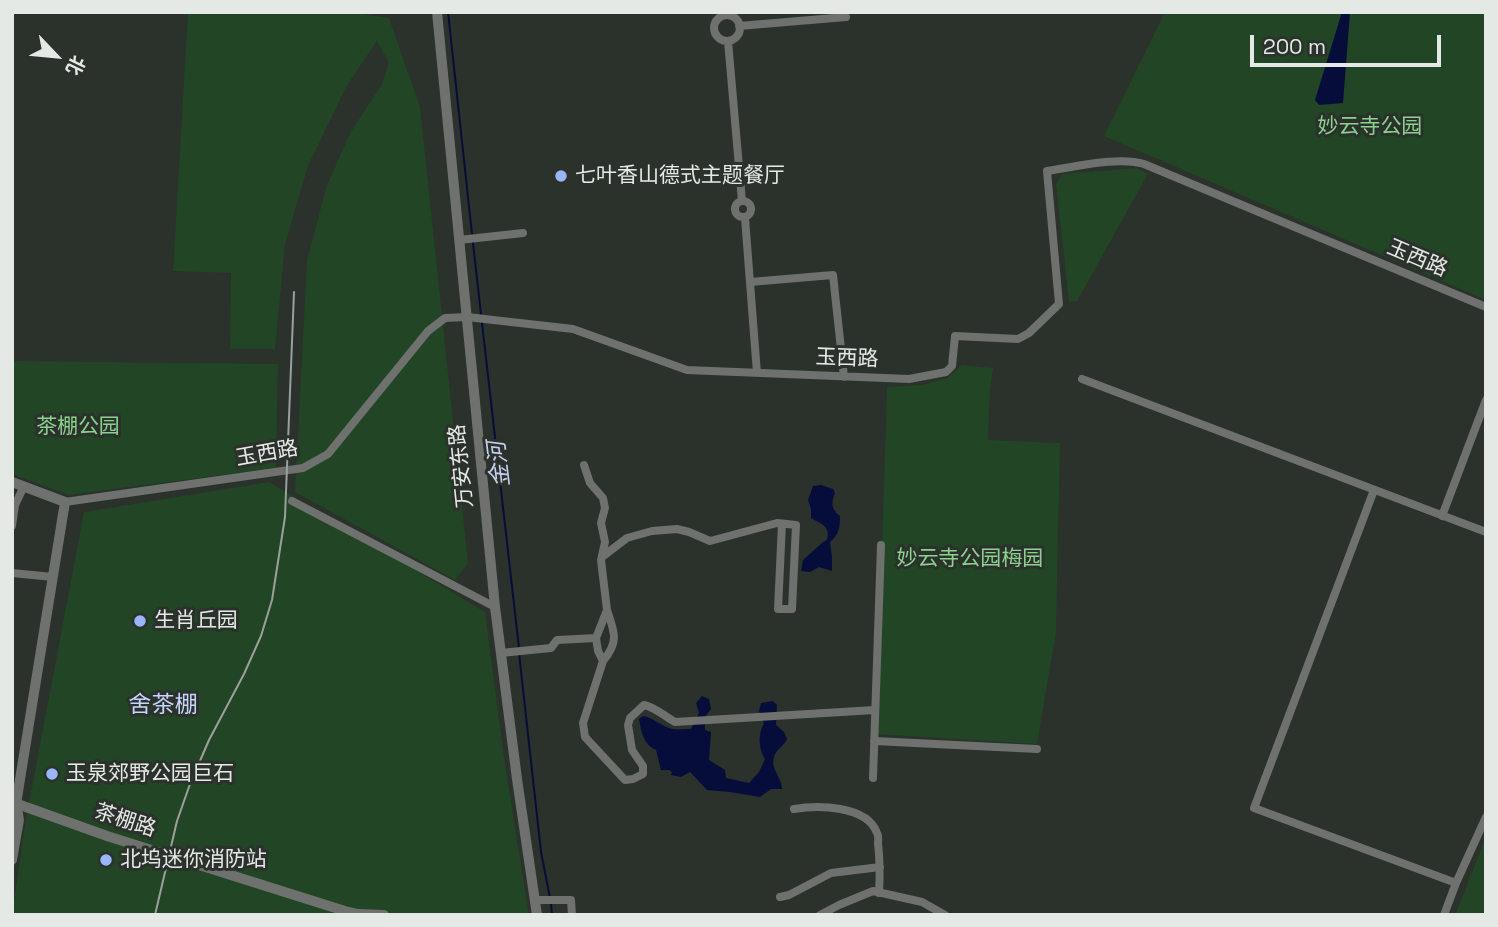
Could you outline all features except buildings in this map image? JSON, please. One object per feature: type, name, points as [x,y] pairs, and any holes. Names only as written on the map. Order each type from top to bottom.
[{"type":"street","name":"万安东路","points":[[437,12],[469,239],[471,318],[495,607],[537,915]]},
{"type":"street","points":[[726,14],[737,21],[739,26],[736,37],[728,41],[720,39],[715,33],[714,25],[726,14]]},
{"type":"street","points":[[739,26],[846,17]]},
{"type":"street","points":[[728,41],[742,201],[736,205],[735,211],[739,217],[745,218],[757,373]]},
{"type":"street","name":"玉西路","points":[[65,502],[303,468],[328,454],[428,331],[445,318],[471,318],[573,329],[687,370],[909,379],[946,372],[953,366],[955,336],[1018,339],[1029,333],[1059,304],[1047,171],[1119,162],[1134,161],[1144,164],[1486,307]]},
{"type":"street","points":[[469,239],[523,233]]},
{"type":"street","points":[[750,282],[834,275],[844,377]]},
{"type":"street","points":[[1082,379],[1486,533]]},
{"type":"street","points":[[1442,516],[1486,400]]},
{"type":"street","points":[[584,465],[590,483],[603,498],[606,508],[601,523],[604,542],[602,557],[607,610],[615,633],[612,650],[603,662],[583,723],[585,737],[625,780],[643,774],[643,766],[632,750],[628,725],[629,718],[644,705],[675,722],[875,710]]},
{"type":"street","points":[[12,482],[65,502],[12,816]]},
{"type":"street","points":[[12,526],[15,505],[24,486]]},
{"type":"street","points":[[1374,490],[1254,808],[1456,883]]},
{"type":"street","points":[[292,501],[495,607]]},
{"type":"street","points":[[602,557],[627,538],[652,531],[677,529],[710,541],[777,523],[796,525],[792,609],[778,608],[782,524]]},
{"type":"street","points":[[873,779],[881,545]]},
{"type":"street","points":[[12,573],[53,577]]},
{"type":"street","points":[[603,662],[596,638],[607,610]]},
{"type":"street","points":[[501,653],[551,648],[557,640],[596,638]]},
{"type":"street","points":[[874,741],[1037,748]]},
{"type":"street","points":[[12,860],[19,820],[14,802]]},
{"type":"street","name":"茶棚路","points":[[14,802],[107,836],[345,911],[384,915]]},
{"type":"street","points":[[794,809],[809,806],[828,807],[859,815],[869,822],[877,832],[879,893]]},
{"type":"street","points":[[1444,915],[1486,817]]},
{"type":"street","points":[[780,897],[831,873],[880,867]]},
{"type":"street","points":[[820,915],[873,891],[922,902],[945,915]]},
{"type":"street","points":[[535,900],[572,900],[572,915]]},
{"type":"green space","points":[[188,12],[346,12],[389,18],[420,107],[468,563],[455,580],[295,492],[307,261],[326,188],[350,133],[382,84],[389,63],[377,41],[346,87],[308,166],[285,244],[275,349],[230,349],[231,273],[173,271]]},
{"type":"green space","name":"妙云寺公园","points":[[1165,12],[1486,12],[1486,300],[1104,136]]},
{"type":"green space","points":[[1137,168],[1148,174],[1077,301],[1069,302],[1056,184],[1062,174]]},
{"type":"green space","name":"茶棚公园","points":[[12,361],[278,364],[276,468],[68,495],[12,474]]},
{"type":"green space","name":"妙云寺公园梅园","points":[[962,365],[993,368],[988,440],[1060,443],[1056,632],[1037,744],[876,734],[887,387],[922,385],[947,378]]},
{"type":"green space","points":[[269,482],[485,612],[505,765],[529,915],[12,915],[25,824],[84,512]]},
{"type":"green space","points":[[1486,837],[1486,915],[1455,915]]},
{"type":"shaded area","points":[[1342,12],[1350,12],[1343,103],[1319,105],[1315,100]]},
{"type":"shaded area","points":[[821,485],[833,489],[833,506],[840,516],[838,530],[830,542],[832,571],[819,567],[810,572],[801,571],[803,560],[827,540],[828,536],[827,529],[811,518],[808,500],[813,486]]},
{"type":"shaded area","points":[[702,696],[709,699],[711,709],[705,717],[705,730],[711,732],[709,760],[725,770],[726,778],[749,783],[759,772],[765,759],[760,741],[764,723],[759,711],[761,703],[773,701],[777,705],[776,725],[787,739],[776,752],[773,761],[782,789],[771,789],[760,797],[707,790],[690,772],[681,777],[671,775],[669,770],[661,770],[656,750],[646,741],[639,719],[643,716],[672,729],[691,729],[699,713],[696,703]]},
{"type":"waterway","name":"金河","points":[[448,12],[472,234]]},
{"type":"waterway","name":"金河","points":[[473,243],[481,314]]},
{"type":"waterway","name":"金河","points":[[482,323],[519,648]]},
{"type":"waterway","name":"金河","points":[[519,653],[541,852],[550,898]]},
{"type":"waterway","name":"金河","points":[[551,903],[552,915]]},
{"type":"tram line","points":[[155,915],[177,821],[190,784],[261,636],[272,600],[285,517],[294,292]]},
{"type":"place","name":"七叶香山德式主题餐厅","points":[[561,176]]},
{"type":"place","name":"生肖丘园","points":[[140,621]]},
{"type":"place","name":"玉泉郊野公园巨石","points":[[52,774]]},
{"type":"place","name":"北坞迷你消防站","points":[[106,860]]},
{"type":"district","name":"舍茶棚","points":[[163,706]]}]
